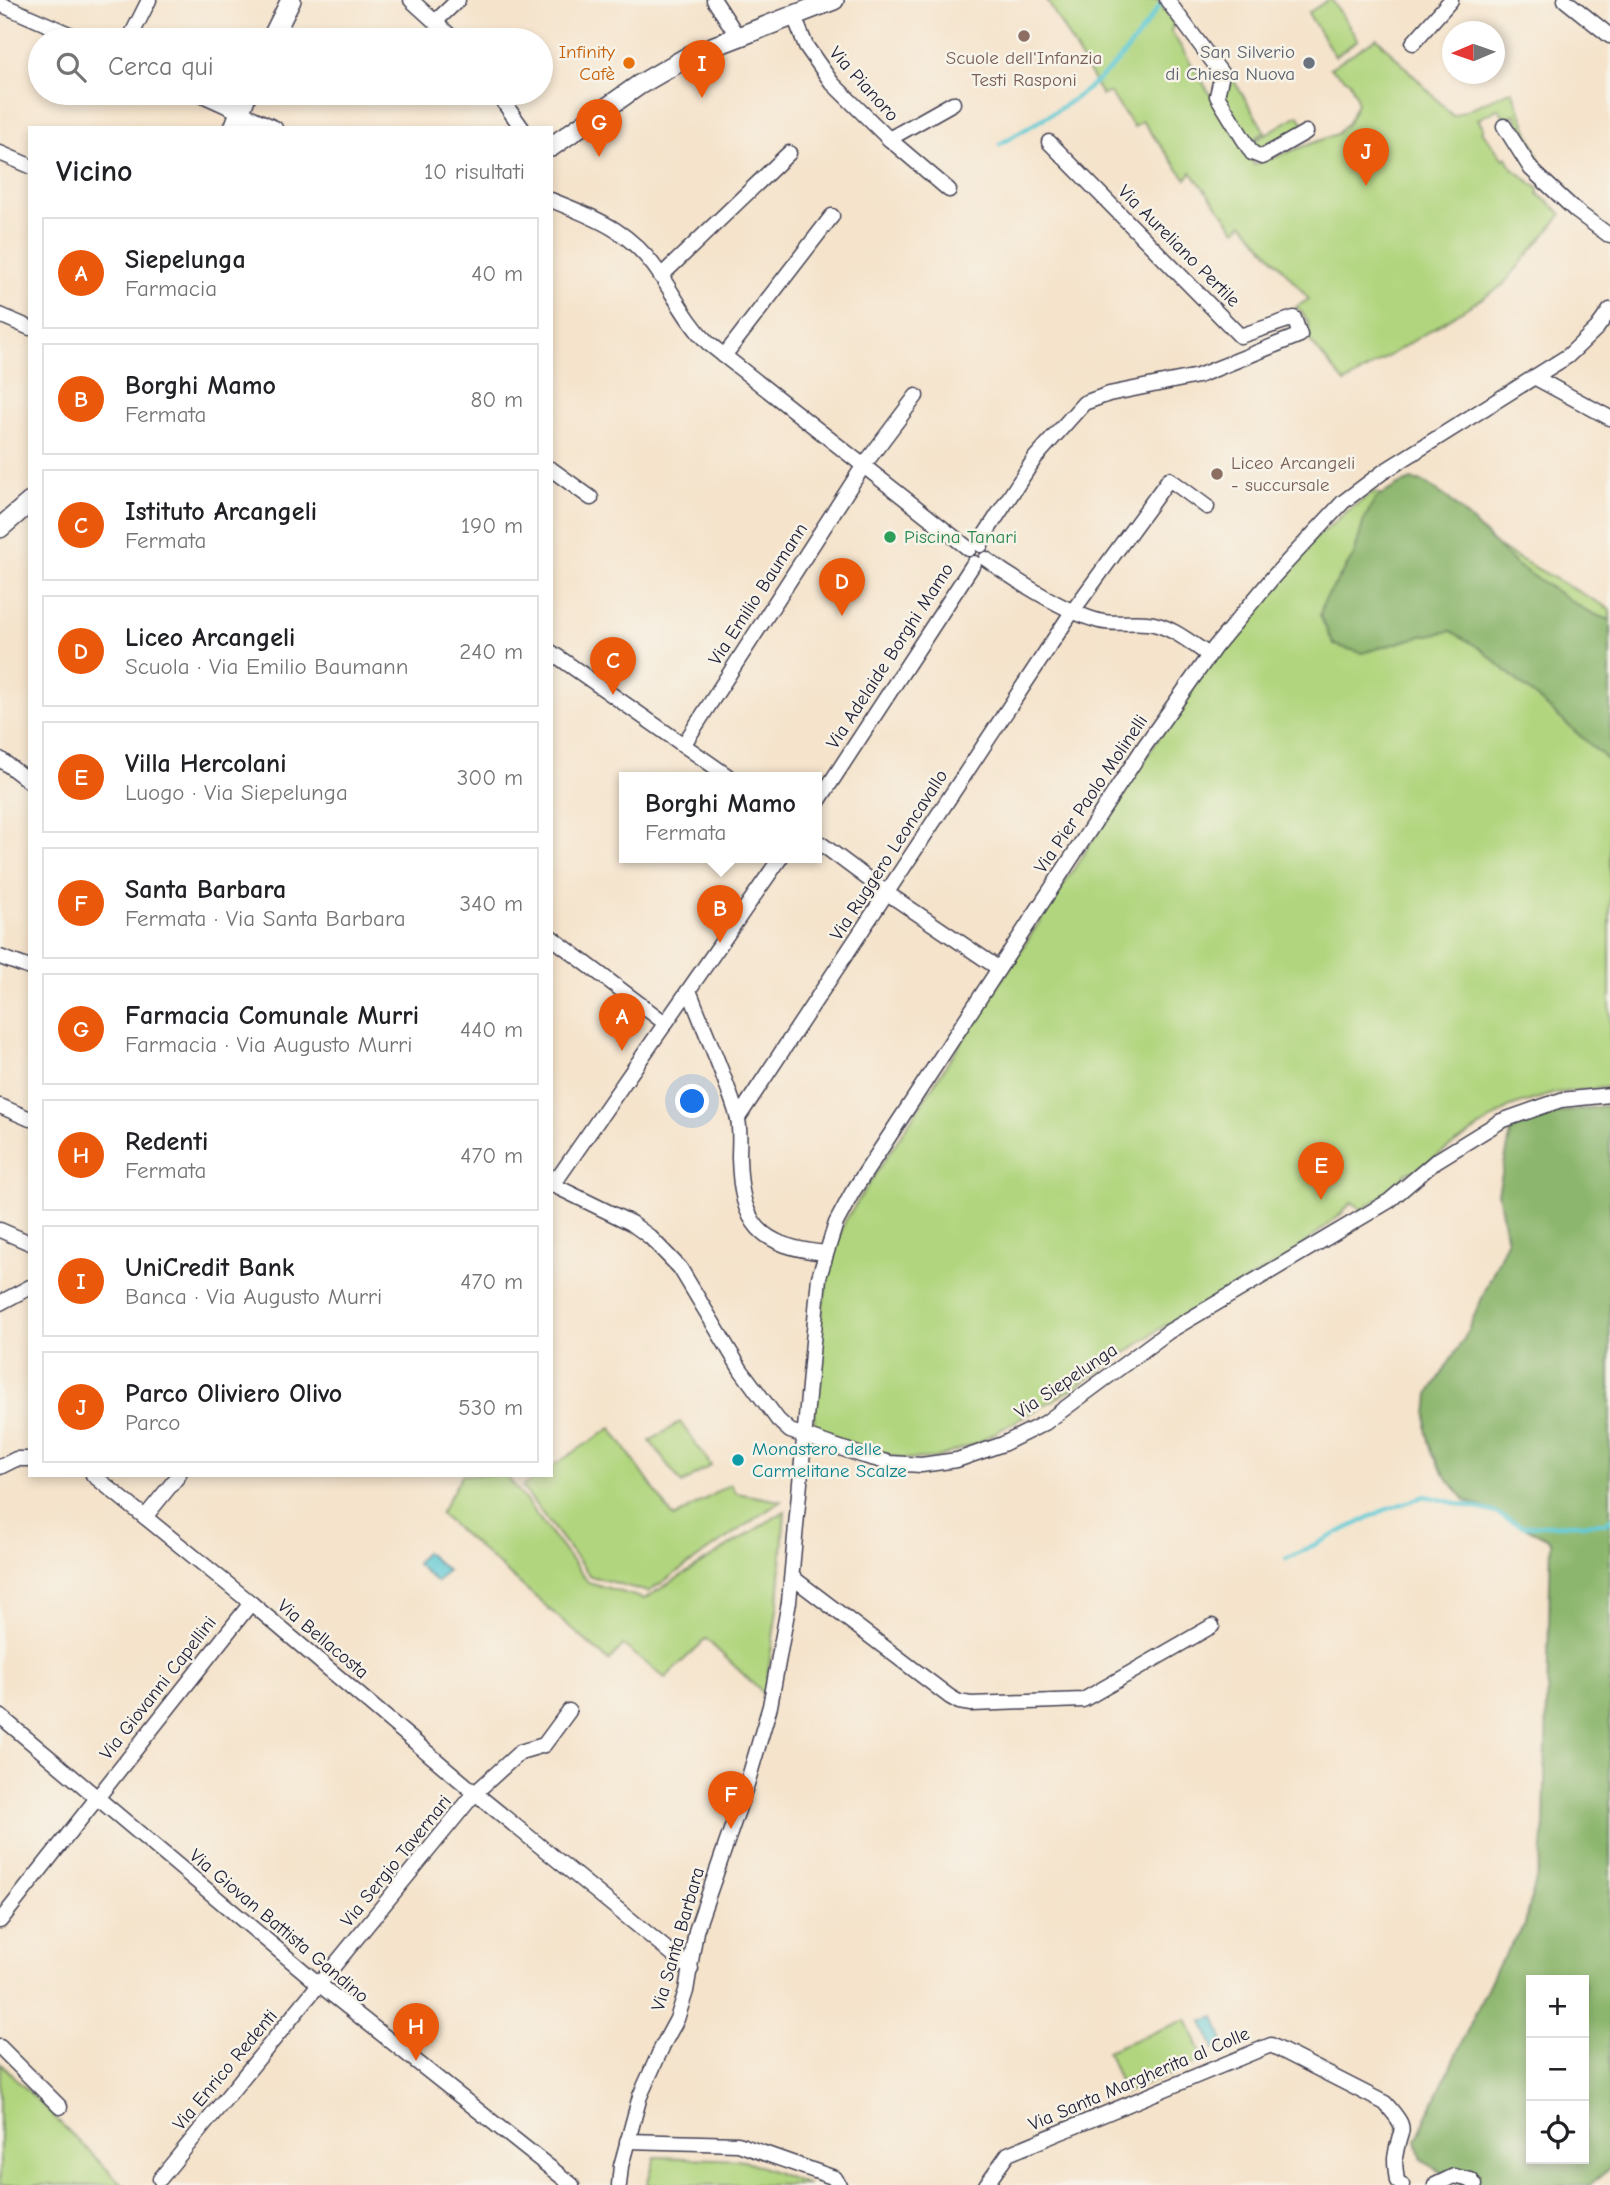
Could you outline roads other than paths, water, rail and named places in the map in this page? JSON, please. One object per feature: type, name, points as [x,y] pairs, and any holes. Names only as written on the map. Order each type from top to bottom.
[{"type":"main road","points":[[277,28],[291,0]]},
{"type":"main road","points":[[553,146],[671,65],[711,46],[834,0]]},
{"type":"main road","points":[[0,528],[28,504]]},
{"type":"street","points":[[135,28],[149,0]]},
{"type":"street","points":[[411,0],[443,28]]},
{"type":"street","points":[[436,21],[457,0]]},
{"type":"street","points":[[714,0],[738,37]]},
{"type":"street","points":[[1167,0],[1222,74],[1217,96],[1252,153],[1262,157],[1306,132]]},
{"type":"street","points":[[1413,43],[1451,0]]},
{"type":"street","points":[[1565,0],[1610,36]]},
{"type":"street","points":[[7,4],[58,28]]},
{"type":"street","name":"Via Pianoro","points":[[794,16],[806,47],[832,83],[889,139],[949,190]]},
{"type":"street","name":"Via Pianoro","points":[[889,139],[953,103]]},
{"type":"street","points":[[215,105],[237,120],[266,126]]},
{"type":"street","points":[[506,105],[521,126]]},
{"type":"street","points":[[1503,126],[1531,169],[1576,211],[1610,236]]},
{"type":"street","name":"Via Aureliano Pertile","points":[[977,554],[984,536],[1035,457],[1084,403],[1109,394],[1198,376],[1300,335],[1294,318],[1240,336],[1049,142]]},
{"type":"street","points":[[0,153],[28,165]]},
{"type":"street","points":[[661,275],[789,153]]},
{"type":"street","points":[[553,201],[612,226],[649,260],[692,327],[724,356],[977,554],[1072,612],[1109,623],[1149,623],[1160,626],[1209,655]]},
{"type":"street","points":[[724,356],[832,216]]},
{"type":"street","name":"Via Pier Paolo Molinelli","points":[[805,1437],[812,1332],[819,1278],[836,1223],[852,1193],[998,968],[1144,747],[1209,655],[1274,576],[1343,502],[1382,472],[1568,356],[1598,328],[1610,310]]},
{"type":"street","points":[[0,316],[28,327]]},
{"type":"street","points":[[1534,377],[1610,418]]},
{"type":"street","name":"Via Emilio Baumann","points":[[684,744],[864,465],[916,396]]},
{"type":"street","points":[[553,470],[591,498]]},
{"type":"street","name":"Via Ruggero Leoncavallo","points":[[738,1118],[1072,612],[1169,479],[1207,507]]},
{"type":"street","name":"Via Adelaide Borghi Mamo","points":[[822,797],[977,554]]},
{"type":"street","points":[[553,653],[722,772]]},
{"type":"street","points":[[0,759],[28,780]]},
{"type":"street","points":[[822,844],[887,893],[998,968]]},
{"type":"street","points":[[553,1180],[560,1175],[777,863]]},
{"type":"street","points":[[553,939],[665,1023]]},
{"type":"street","points":[[0,957],[28,967]]},
{"type":"street","points":[[689,990],[738,1118],[740,1187],[746,1213],[764,1235],[791,1249],[826,1253]]},
{"type":"street","name":"Via Siepelunga","points":[[553,1183],[631,1223],[650,1237],[689,1280],[741,1370],[771,1411],[790,1431],[890,1463],[921,1465],[957,1460],[1003,1444],[1045,1423],[1200,1312],[1389,1201],[1436,1161],[1501,1121],[1562,1100],[1610,1095]]},
{"type":"street","points":[[0,1107],[28,1118]]},
{"type":"street","points":[[0,1230],[28,1241]]},
{"type":"street","points":[[0,1303],[28,1288]]},
{"type":"street","name":"Via Santa Barbara","points":[[619,2185],[627,2140],[640,2096],[677,2019],[691,1969],[696,1931],[754,1762],[770,1706],[787,1625],[805,1437]]},
{"type":"street","points":[[0,1467],[16,1460],[28,1459]]},
{"type":"street","name":"Via Bellacosta","points":[[95,1477],[691,1969]]},
{"type":"street","points":[[145,1517],[177,1477]]},
{"type":"street","points":[[792,1577],[950,1698],[971,1704],[1083,1700],[1212,1626]]},
{"type":"street","name":"Via Giovanni Capellini","points":[[0,1921],[251,1603]]},
{"type":"street","points":[[475,1793],[520,1752],[544,1745],[569,1711]]},
{"type":"street","name":"Via Giovan Battista Gandino","points":[[0,1716],[320,1985],[572,2185]]},
{"type":"street","name":"Via Sergio Tavernari","points":[[320,1985],[475,1793]]},
{"type":"street","name":"Via Enrico Redenti","points":[[160,2179],[320,1985]]},
{"type":"street","name":"Via Santa Margherita al Colle","points":[[986,2185],[1008,2154],[1271,2045],[1385,2103],[1399,2118],[1403,2131],[1395,2158],[1397,2181],[1402,2185]]},
{"type":"street","points":[[0,2047],[60,2107]]},
{"type":"street","points":[[627,2140],[738,2144],[835,2178],[839,2185]]},
{"type":"street","points":[[1435,2185],[1454,2176],[1471,2180],[1475,2185]]},
{"type":"water","points":[[425,1552],[447,1570],[437,1582],[416,1564]]},
{"type":"water","points":[[1215,2017],[1225,2045],[1214,2049],[1203,2021]]},
{"type":"waterway","points":[[1000,144],[1057,110],[1097,81],[1123,55],[1160,5]]},
{"type":"waterway","points":[[1286,1559],[1382,1511],[1425,1496],[1494,1512],[1522,1526],[1606,1523],[1610,1519]]},
{"type":"place","name":"Scuole dell'Infanzia Testi Rasponi","points":[[1024,36]]},
{"type":"place","name":"Infinity Cafè","points":[[629,63]]},
{"type":"place","name":"San Silverio di Chiesa Nuova","points":[[1309,63]]},
{"type":"place","name":"UniCredit Bank","points":[[702,98]]},
{"type":"place","name":"Farmacia Comunale Murri","points":[[599,157]]},
{"type":"place","name":"Parco Oliviero Olivo","points":[[1366,186]]},
{"type":"place","name":"Liceo Arcangeli - succursale","points":[[1217,474]]},
{"type":"place","name":"Piscina Tanari","points":[[890,537]]},
{"type":"place","name":"Liceo Arcangeli","points":[[842,616]]},
{"type":"place","name":"Istituto Arcangeli","points":[[613,695]]},
{"type":"place","name":"Borghi Mamo","points":[[720,943]]},
{"type":"place","name":"Siepelunga","points":[[622,1051]]},
{"type":"place","name":"Villa Hercolani","points":[[1321,1200]]},
{"type":"place","name":"Monastero delle Carmelitane Scalze","points":[[738,1460]]},
{"type":"place","name":"Santa Barbara","points":[[731,1829]]},
{"type":"place","name":"Redenti","points":[[416,2061]]}]
